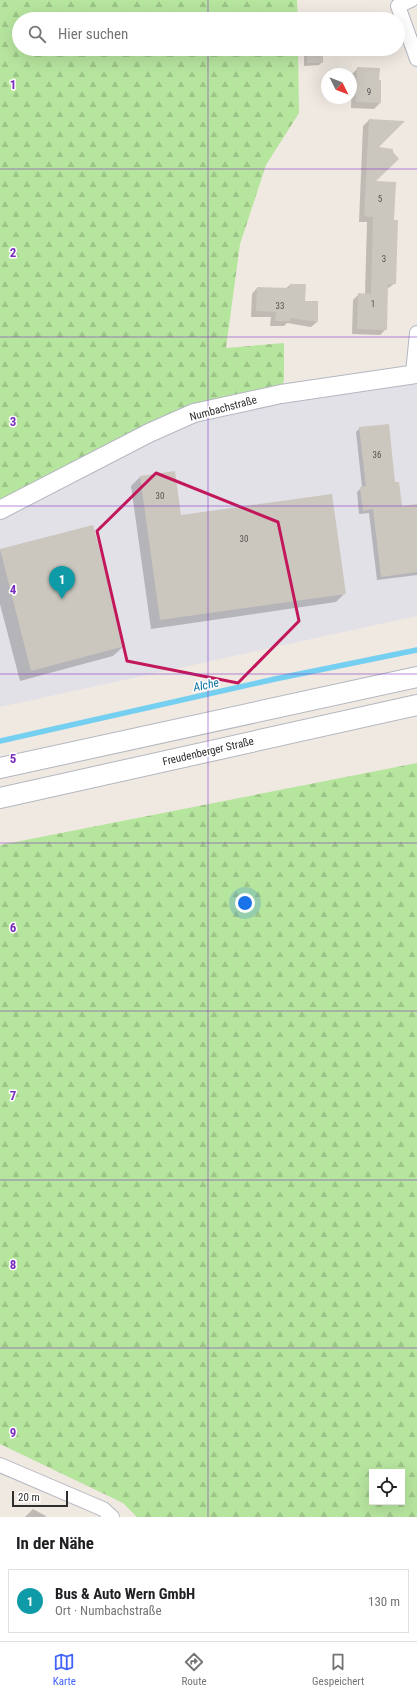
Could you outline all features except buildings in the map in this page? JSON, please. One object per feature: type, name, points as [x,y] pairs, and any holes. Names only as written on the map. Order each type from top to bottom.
[{"type":"main road","points":[[0,768],[417,677]]},
{"type":"main road","name":"Freudenberger Straße","points":[[0,798],[417,705]]},
{"type":"street","points":[[400,12],[398,6],[411,0]]},
{"type":"street","points":[[405,26],[417,59]]},
{"type":"street","points":[[415,374],[417,333]]},
{"type":"street","name":"Numbachstraße","points":[[0,510],[149,433],[194,413],[281,394],[415,374]]},
{"type":"street","points":[[0,1465],[103,1509],[112,1517]]},
{"type":"highlighted area","points":[[156,473],[278,522],[299,621],[238,683],[127,661],[97,531]]},
{"type":"shaded area","points":[[417,374],[417,616],[0,707],[0,510],[194,413]]},
{"type":"green space","points":[[0,0],[297,0],[298,12],[12,12],[12,56],[298,56],[299,113],[266,165],[240,244],[226,348],[284,343],[284,379],[281,394],[194,413],[0,510]]},
{"type":"green space","points":[[417,763],[417,1517],[137,1517],[123,1503],[0,1444],[0,845]]},
{"type":"waterway","name":"Alche","points":[[0,741],[275,679],[417,650]]},
{"type":"place","name":"Bus & Auto Wern GmbH","points":[[62,599]]}]
